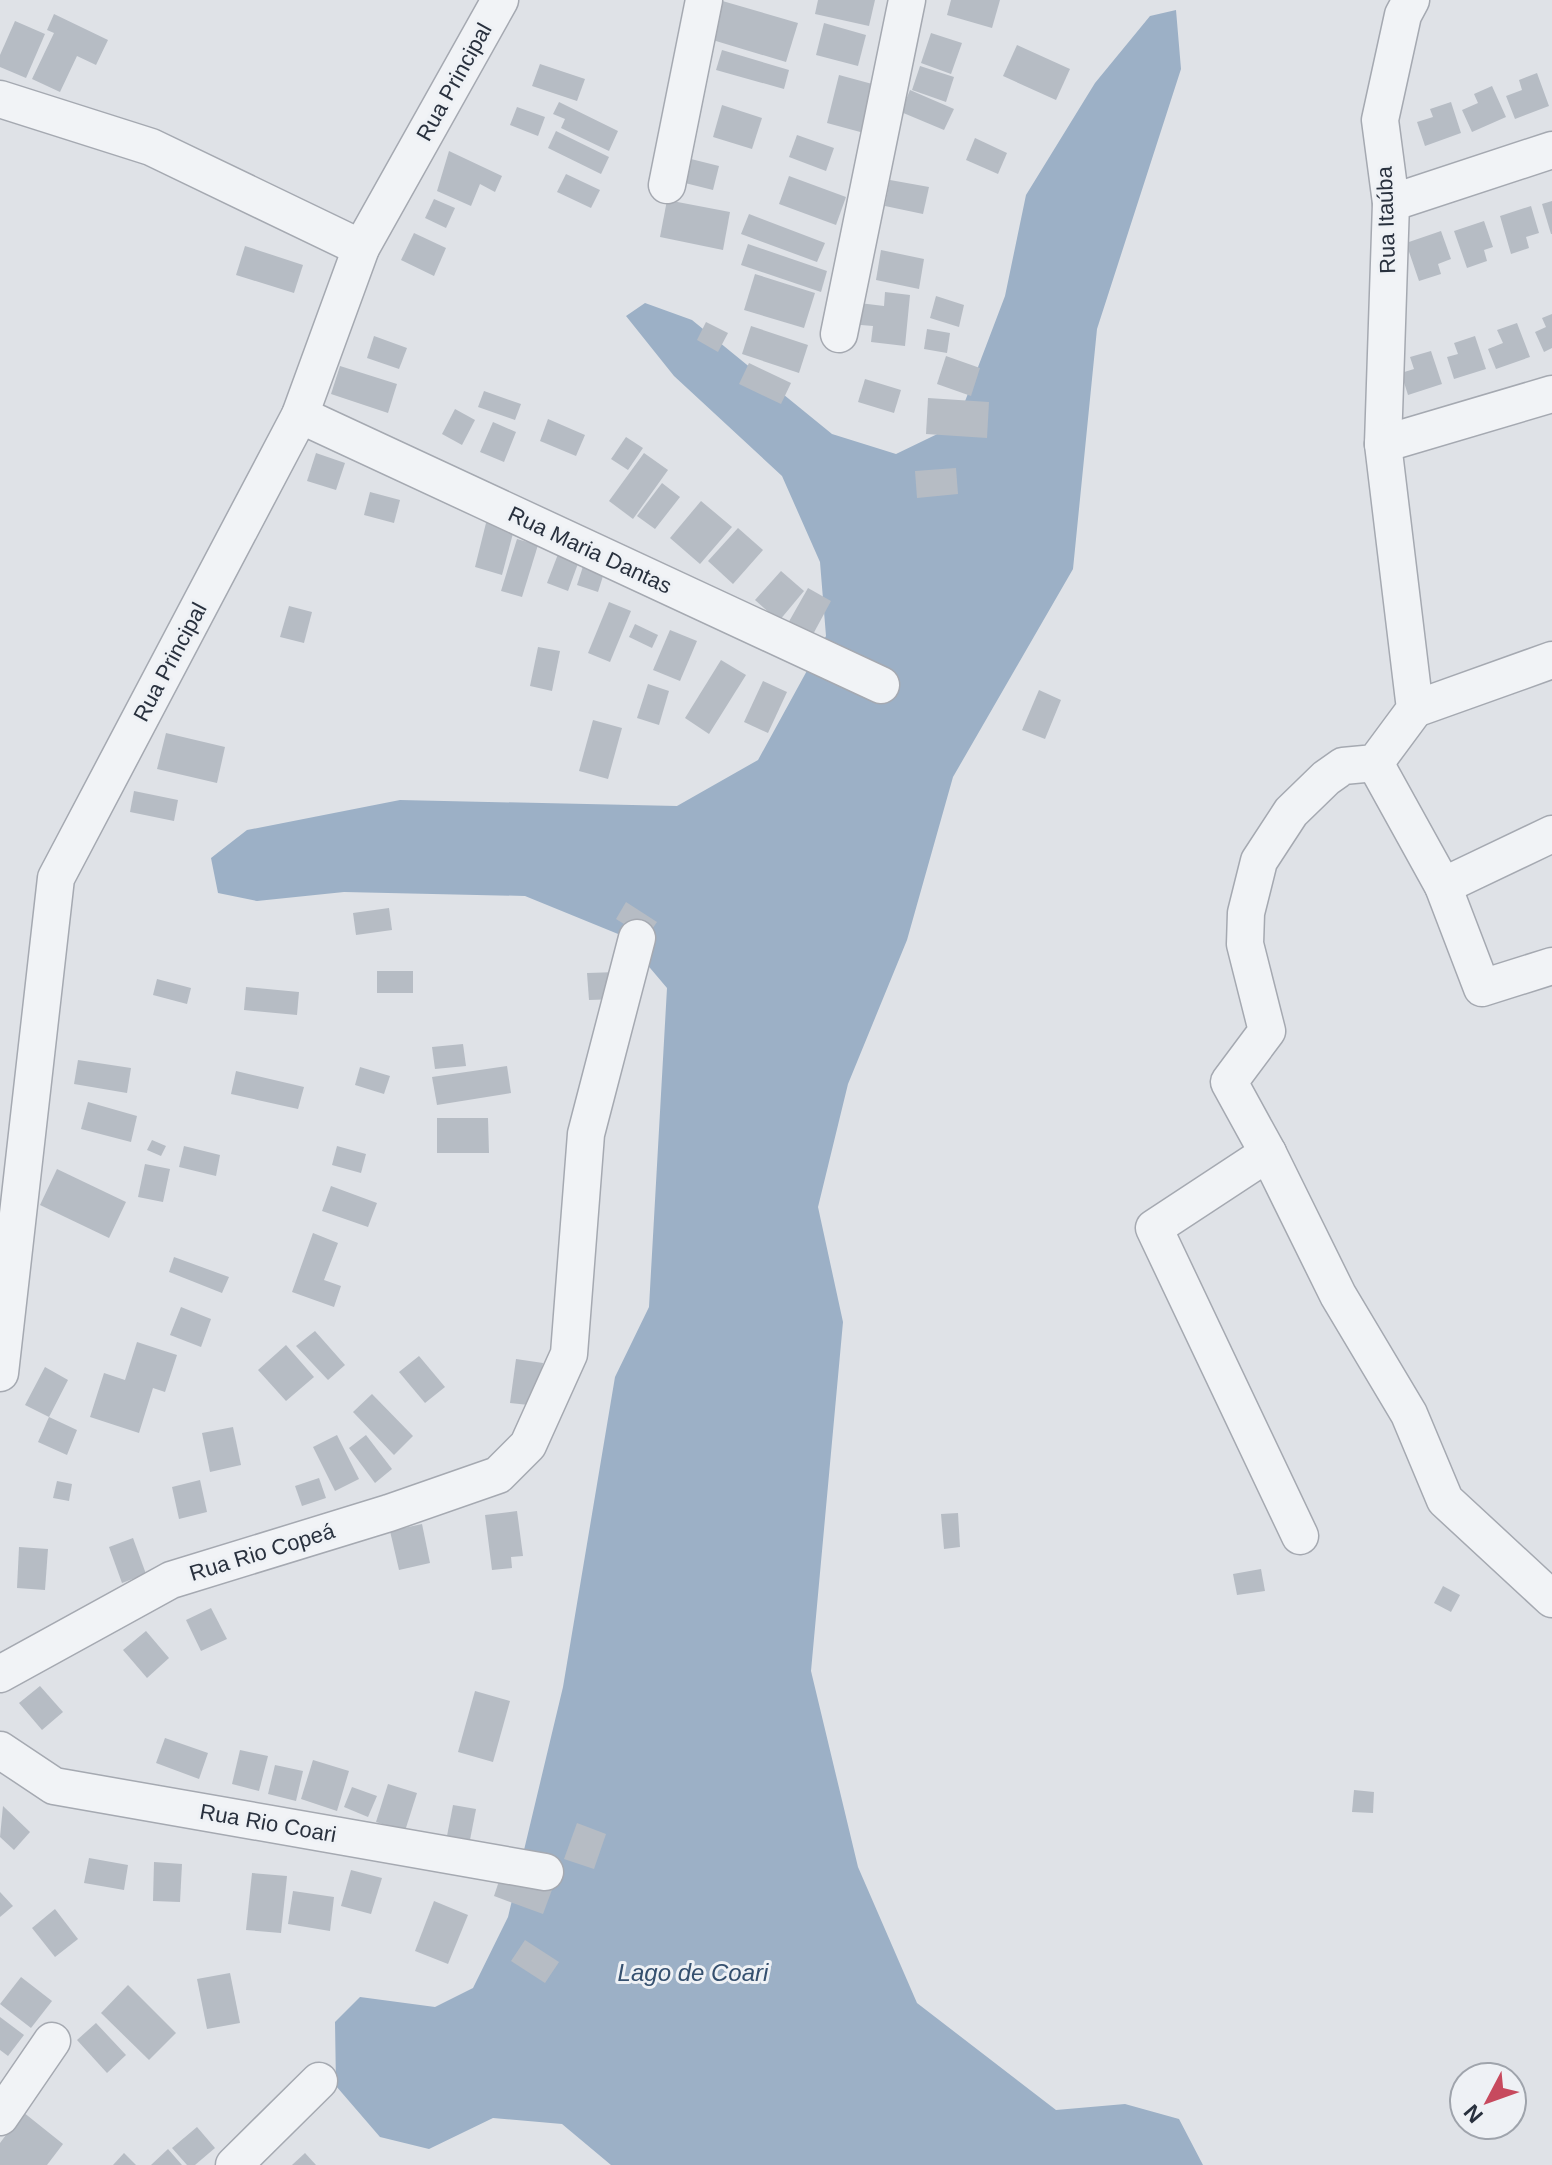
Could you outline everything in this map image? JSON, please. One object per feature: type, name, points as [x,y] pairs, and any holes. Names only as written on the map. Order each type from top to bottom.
[{"type":"street","name":"Rua Principal","points":[[0,1373],[56,878],[300,415],[361,248],[500,0]]},
{"type":"street","points":[[667,185],[704,0]]},
{"type":"street","points":[[839,334],[907,0]]},
{"type":"street","name":"Rua Itaúba","points":[[1411,0],[1403,15],[1380,120],[1391,203],[1383,444],[1415,709]]},
{"type":"street","points":[[0,99],[151,147],[361,248]]},
{"type":"street","points":[[1391,203],[1552,150]]},
{"type":"street","points":[[1383,444],[1552,394]]},
{"type":"street","name":"Rua Maria Dantas","points":[[300,415],[881,685]]},
{"type":"street","points":[[1552,660],[1415,709],[1375,763],[1343,766],[1291,812],[1259,861],[1246,913],[1245,944],[1267,1031],[1229,1082],[1338,1295],[1409,1414],[1445,1500],[1552,1599]]},
{"type":"street","points":[[1375,763],[1443,886],[1482,988],[1552,966]]},
{"type":"street","points":[[1443,886],[1552,834]]},
{"type":"street","name":"Rua Rio Copeá","points":[[0,1674],[171,1580],[389,1513],[498,1475],[528,1445],[569,1354],[586,1134],[637,938]]},
{"type":"street","points":[[1268,1153],[1154,1228],[1300,1536]]},
{"type":"street","name":"Rua Rio Coari","points":[[0,1750],[54,1786],[545,1872]]},
{"type":"street","points":[[0,2117],[52,2041]]},
{"type":"street","points":[[234,2165],[319,2081]]},
{"type":"water","name":"Lago de Coari","points":[[1176,10],[1181,69],[1097,329],[1073,569],[953,777],[907,940],[848,1084],[818,1207],[843,1322],[811,1671],[858,1867],[917,2003],[1056,2110],[1125,2104],[1179,2119],[1203,2165],[611,2165],[562,2124],[493,2118],[429,2149],[380,2137],[336,2086],[335,2022],[360,1997],[435,2007],[473,1988],[508,1917],[563,1687],[615,1377],[649,1307],[667,988],[623,936],[525,896],[344,892],[257,901],[218,893],[211,858],[247,830],[400,800],[677,806],[758,760],[826,636],[820,562],[782,476],[674,376],[626,316],[645,303],[692,320],[832,434],[896,454],[956,425],[1005,296],[1026,195],[1095,83],[1150,16]]},
{"type":"building","points":[[719,0],[798,23],[786,62],[706,38]]},
{"type":"building","points":[[818,0],[875,0],[869,26],[815,14]]},
{"type":"building","points":[[951,0],[1000,0],[992,28],[947,15]]},
{"type":"building","points":[[54,14],[108,40],[96,65],[77,56],[60,92],[32,79],[54,33],[47,30]]},
{"type":"building","points":[[15,21],[45,34],[26,78],[0,67],[0,55]]},
{"type":"building","points":[[824,23],[866,35],[858,66],[816,55]]},
{"type":"building","points":[[931,33],[962,43],[951,74],[921,63]]},
{"type":"building","points":[[1017,45],[1070,69],[1056,100],[1003,76]]},
{"type":"building","points":[[722,50],[789,70],[784,89],[716,70]]},
{"type":"building","points":[[540,64],[585,79],[577,101],[532,86]]},
{"type":"building","points":[[920,66],[954,77],[946,102],[912,90]]},
{"type":"building","points":[[1537,73],[1549,106],[1515,119],[1506,96],[1522,90],[1519,80]]},
{"type":"building","points":[[839,75],[876,85],[864,133],[827,123]]},
{"type":"building","points":[[1492,86],[1506,117],[1472,132],[1462,110],[1478,103],[1474,94]]},
{"type":"building","points":[[910,90],[954,109],[944,130],[901,112]]},
{"type":"building","points":[[559,102],[618,131],[609,151],[561,128],[565,119],[553,114]]},
{"type":"building","points":[[1451,102],[1461,133],[1425,146],[1417,122],[1433,117],[1430,109]]},
{"type":"building","points":[[722,105],[762,118],[752,149],[713,137]]},
{"type":"building","points":[[517,107],[545,117],[538,136],[510,125]]},
{"type":"building","points":[[556,131],[609,157],[601,174],[548,148]]},
{"type":"building","points":[[797,135],[834,148],[826,171],[789,157]]},
{"type":"building","points":[[975,138],[1007,153],[998,174],[966,160]]},
{"type":"building","points":[[449,151],[502,176],[495,192],[480,184],[471,206],[437,191]]},
{"type":"building","points":[[687,158],[719,166],[713,190],[681,182]]},
{"type":"building","points":[[566,174],[600,190],[591,208],[557,192]]},
{"type":"building","points":[[789,176],[846,197],[836,225],[779,204]]},
{"type":"building","points":[[890,180],[929,187],[923,214],[885,206]]},
{"type":"building","points":[[434,199],[455,208],[446,228],[425,218]]},
{"type":"building","points":[[667,200],[730,212],[723,250],[660,237]]},
{"type":"building","points":[[1552,201],[1552,234],[1551,234],[1542,204]]},
{"type":"building","points":[[1531,206],[1539,233],[1526,237],[1529,248],[1511,254],[1500,216]]},
{"type":"building","points":[[749,214],[825,243],[817,262],[741,234]]},
{"type":"building","points":[[1484,221],[1493,247],[1484,250],[1487,261],[1467,268],[1454,231]]},
{"type":"building","points":[[1441,231],[1451,259],[1438,264],[1441,274],[1419,281],[1406,243]]},
{"type":"building","points":[[414,233],[446,248],[434,276],[401,260]]},
{"type":"building","points":[[748,244],[827,271],[821,292],[741,265]]},
{"type":"building","points":[[245,246],[303,265],[294,293],[236,275]]},
{"type":"building","points":[[881,250],[924,259],[919,289],[876,280]]},
{"type":"building","points":[[755,274],[815,293],[804,328],[744,310]]},
{"type":"building","points":[[885,292],[910,295],[905,346],[871,342],[873,326],[849,324],[851,302],[884,306]]},
{"type":"building","points":[[936,296],[964,305],[959,327],[930,318]]},
{"type":"building","points":[[1552,314],[1552,348],[1544,352],[1535,332],[1546,327],[1542,318]]},
{"type":"building","points":[[706,322],[728,333],[718,352],[697,340]]},
{"type":"building","points":[[1517,323],[1530,357],[1496,369],[1488,349],[1503,343],[1497,330]]},
{"type":"building","points":[[751,326],[808,345],[799,373],[742,354]]},
{"type":"building","points":[[927,329],[950,333],[947,353],[924,349]]},
{"type":"building","points":[[374,336],[407,348],[399,369],[367,358]]},
{"type":"building","points":[[1475,336],[1486,369],[1454,379],[1447,357],[1458,354],[1454,343]]},
{"type":"building","points":[[1431,351],[1442,384],[1408,395],[1401,373],[1414,369],[1410,357]]},
{"type":"building","points":[[946,356],[980,368],[971,396],[937,384]]},
{"type":"building","points":[[749,363],[791,383],[781,404],[739,384]]},
{"type":"building","points":[[340,366],[397,384],[388,413],[331,394]]},
{"type":"building","points":[[865,379],[901,390],[894,413],[858,402]]},
{"type":"building","points":[[484,391],[521,404],[515,420],[478,407]]},
{"type":"building","points":[[928,398],[989,402],[987,438],[926,434]]},
{"type":"building","points":[[455,409],[475,420],[462,445],[442,434]]},
{"type":"building","points":[[548,419],[585,435],[576,456],[540,441]]},
{"type":"building","points":[[493,422],[516,432],[504,462],[480,452]]},
{"type":"building","points":[[626,437],[643,448],[628,470],[611,459]]},
{"type":"building","points":[[316,453],[345,463],[336,490],[307,481]]},
{"type":"building","points":[[644,453],[668,470],[633,519],[609,501]]},
{"type":"building","points":[[956,468],[958,494],[917,498],[915,471]]},
{"type":"building","points":[[662,483],[680,497],[655,529],[637,516]]},
{"type":"building","points":[[370,492],[400,500],[394,523],[364,515]]},
{"type":"building","points":[[701,501],[732,527],[700,564],[670,538]]},
{"type":"building","points":[[488,515],[516,522],[502,575],[475,567]]},
{"type":"building","points":[[738,528],[763,550],[733,584],[708,561]]},
{"type":"building","points":[[517,539],[538,545],[522,597],[501,591]]},
{"type":"building","points":[[560,549],[580,558],[568,591],[547,583]]},
{"type":"building","points":[[586,557],[607,563],[598,592],[577,585]]},
{"type":"building","points":[[781,571],[804,591],[779,621],[755,600]]},
{"type":"building","points":[[808,588],[831,601],[811,638],[787,625]]},
{"type":"building","points":[[609,602],[631,611],[610,662],[588,653]]},
{"type":"building","points":[[289,606],[312,612],[304,643],[280,637]]},
{"type":"building","points":[[635,624],[658,635],[652,648],[629,637]]},
{"type":"building","points":[[670,630],[697,641],[680,681],[653,670]]},
{"type":"building","points":[[538,647],[560,651],[552,691],[530,686]]},
{"type":"building","points":[[721,660],[746,675],[709,734],[685,718]]},
{"type":"building","points":[[763,681],[787,692],[768,733],[744,722]]},
{"type":"building","points":[[648,684],[669,691],[659,725],[637,718]]},
{"type":"building","points":[[1039,690],[1061,700],[1045,739],[1022,730]]},
{"type":"building","points":[[593,720],[622,728],[608,779],[579,771]]},
{"type":"building","points":[[166,733],[225,747],[217,783],[157,769]]},
{"type":"building","points":[[134,791],[178,800],[174,821],[130,812]]},
{"type":"building","points":[[626,902],[657,922],[646,938],[616,919]]},
{"type":"building","points":[[389,908],[392,930],[356,935],[353,913]]},
{"type":"building","points":[[377,971],[413,971],[413,993],[377,993]]},
{"type":"building","points":[[618,972],[619,999],[589,1000],[587,973]]},
{"type":"building","points":[[157,979],[191,988],[187,1004],[153,995]]},
{"type":"building","points":[[246,987],[299,992],[297,1015],[244,1010]]},
{"type":"building","points":[[463,1044],[466,1066],[435,1069],[432,1047]]},
{"type":"building","points":[[78,1060],[131,1068],[127,1093],[74,1084]]},
{"type":"building","points":[[507,1066],[511,1093],[437,1105],[432,1077]]},
{"type":"building","points":[[360,1067],[390,1076],[384,1094],[355,1085]]},
{"type":"building","points":[[236,1071],[304,1087],[298,1109],[231,1094]]},
{"type":"building","points":[[88,1102],[137,1116],[131,1142],[81,1129]]},
{"type":"building","points":[[437,1118],[488,1118],[489,1153],[437,1153]]},
{"type":"building","points":[[152,1140],[166,1146],[161,1156],[147,1150]]},
{"type":"building","points":[[184,1146],[220,1155],[216,1176],[179,1167]]},
{"type":"building","points":[[337,1146],[366,1154],[361,1173],[332,1165]]},
{"type":"building","points":[[145,1164],[170,1169],[163,1202],[138,1197]]},
{"type":"building","points":[[57,1169],[126,1202],[109,1238],[40,1205]]},
{"type":"building","points":[[331,1186],[377,1203],[368,1227],[322,1211]]},
{"type":"building","points":[[313,1233],[338,1243],[324,1280],[341,1286],[334,1307],[292,1292]]},
{"type":"building","points":[[174,1257],[229,1277],[222,1293],[169,1272]]},
{"type":"building","points":[[181,1307],[211,1319],[201,1347],[170,1335]]},
{"type":"building","points":[[315,1331],[345,1365],[328,1380],[296,1346]]},
{"type":"building","points":[[137,1342],[177,1355],[165,1392],[153,1388],[139,1433],[90,1417],[104,1373],[125,1380]]},
{"type":"building","points":[[286,1345],[314,1377],[286,1401],[258,1370]]},
{"type":"building","points":[[419,1356],[445,1387],[425,1403],[399,1372]]},
{"type":"building","points":[[516,1359],[543,1363],[538,1406],[510,1403]]},
{"type":"building","points":[[45,1367],[68,1380],[49,1417],[25,1405]]},
{"type":"building","points":[[372,1394],[413,1436],[394,1455],[353,1412]]},
{"type":"building","points":[[49,1417],[77,1430],[67,1455],[38,1442]]},
{"type":"building","points":[[233,1427],[241,1465],[210,1472],[202,1433]]},
{"type":"building","points":[[337,1435],[359,1479],[335,1491],[313,1447]]},
{"type":"building","points":[[366,1435],[392,1469],[375,1483],[349,1448]]},
{"type":"building","points":[[319,1478],[326,1498],[302,1506],[295,1486]]},
{"type":"building","points":[[200,1480],[207,1512],[179,1519],[172,1487]]},
{"type":"building","points":[[57,1481],[72,1484],[69,1501],[53,1498]]},
{"type":"building","points":[[517,1511],[523,1556],[511,1557],[512,1568],[492,1570],[485,1515]]},
{"type":"building","points":[[958,1513],[960,1547],[944,1549],[941,1514]]},
{"type":"building","points":[[422,1524],[430,1563],[399,1570],[390,1531]]},
{"type":"building","points":[[133,1538],[146,1574],[122,1583],[109,1547]]},
{"type":"building","points":[[19,1547],[48,1549],[45,1590],[17,1588]]},
{"type":"building","points":[[1261,1569],[1265,1591],[1237,1595],[1233,1574]]},
{"type":"building","points":[[1443,1586],[1460,1595],[1451,1612],[1434,1603]]},
{"type":"building","points":[[211,1608],[227,1639],[201,1651],[186,1620]]},
{"type":"building","points":[[146,1631],[169,1658],[147,1678],[123,1650]]},
{"type":"building","points":[[40,1686],[63,1712],[42,1730],[19,1703]]},
{"type":"building","points":[[475,1691],[510,1701],[493,1762],[458,1752]]},
{"type":"building","points":[[165,1738],[208,1753],[199,1779],[156,1763]]},
{"type":"building","points":[[240,1750],[268,1756],[259,1791],[232,1784]]},
{"type":"building","points":[[313,1760],[349,1771],[337,1811],[301,1799]]},
{"type":"building","points":[[275,1765],[303,1771],[296,1801],[268,1794]]},
{"type":"building","points":[[388,1784],[417,1793],[405,1831],[376,1822]]},
{"type":"building","points":[[352,1787],[377,1796],[368,1817],[344,1807]]},
{"type":"building","points":[[1354,1790],[1374,1792],[1373,1813],[1352,1812]]},
{"type":"building","points":[[453,1805],[476,1809],[469,1845],[446,1841]]},
{"type":"building","points":[[3,1806],[30,1832],[14,1850],[0,1837]]},
{"type":"building","points":[[577,1823],[606,1834],[594,1869],[564,1859]]},
{"type":"building","points":[[89,1858],[128,1865],[124,1890],[84,1883]]},
{"type":"building","points":[[154,1862],[182,1864],[180,1902],[153,1901]]},
{"type":"building","points":[[503,1869],[553,1887],[543,1914],[494,1896]]},
{"type":"building","points":[[351,1870],[382,1878],[371,1914],[341,1906]]},
{"type":"building","points":[[252,1873],[287,1876],[281,1933],[246,1930]]},
{"type":"building","points":[[293,1891],[334,1897],[330,1931],[288,1924]]},
{"type":"building","points":[[0,1892],[13,1906],[0,1917]]},
{"type":"building","points":[[434,1901],[468,1915],[448,1964],[415,1951]]},
{"type":"building","points":[[55,1909],[78,1939],[55,1957],[32,1928]]},
{"type":"building","points":[[525,1940],[559,1962],[545,1983],[511,1961]]},
{"type":"building","points":[[230,1973],[240,2023],[207,2029],[197,1979]]},
{"type":"building","points":[[21,1977],[52,2001],[31,2028],[0,2004]]},
{"type":"building","points":[[128,1985],[176,2033],[149,2060],[101,2013]]},
{"type":"building","points":[[0,2017],[24,2035],[8,2056],[0,2050]]},
{"type":"building","points":[[96,2023],[126,2055],[107,2073],[77,2040]]},
{"type":"building","points":[[23,2112],[63,2144],[47,2165],[0,2165],[0,2143]]},
{"type":"building","points":[[197,2127],[215,2148],[195,2165],[187,2165],[172,2148]]},
{"type":"building","points":[[168,2149],[182,2165],[151,2165]]},
{"type":"building","points":[[124,2153],[136,2165],[113,2165]]},
{"type":"building","points":[[305,2153],[316,2165],[292,2165]]}]
